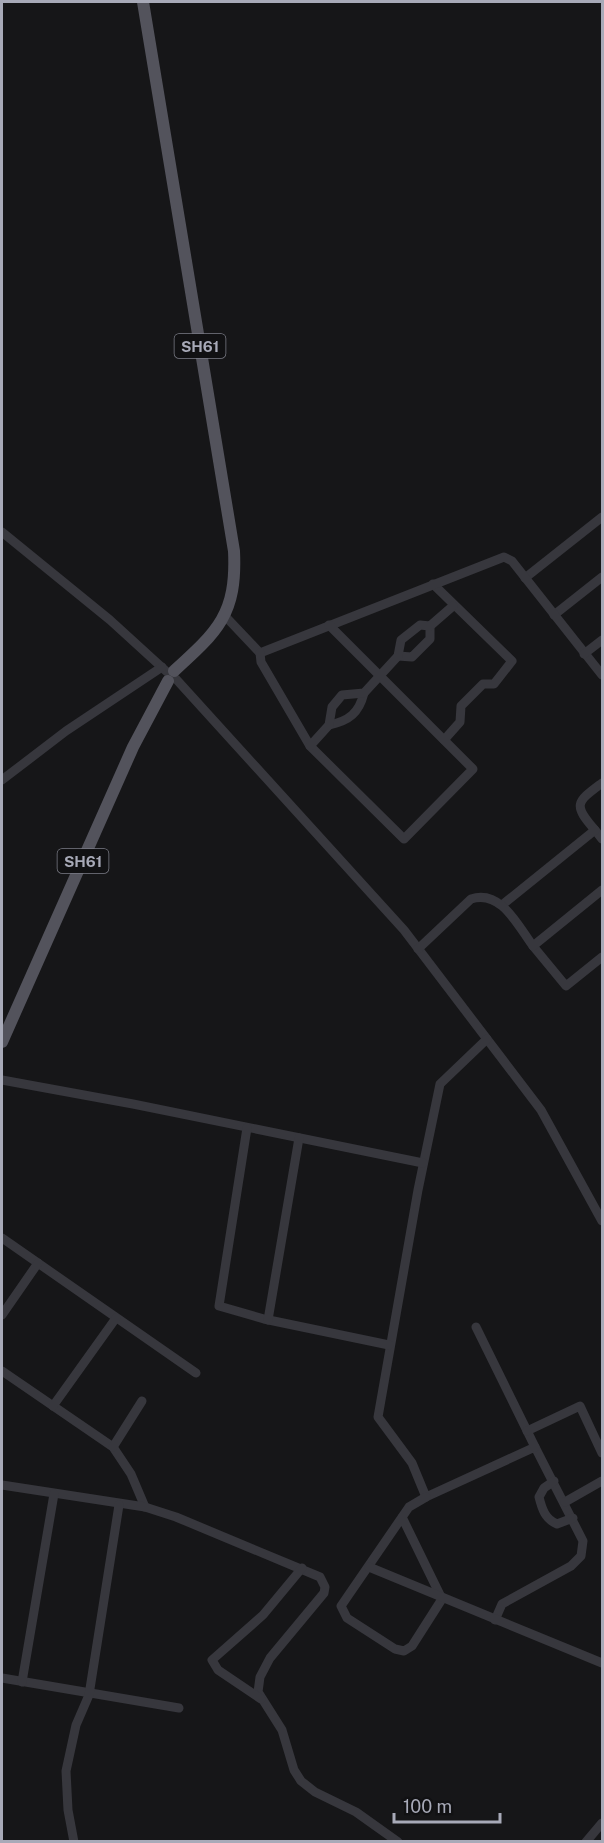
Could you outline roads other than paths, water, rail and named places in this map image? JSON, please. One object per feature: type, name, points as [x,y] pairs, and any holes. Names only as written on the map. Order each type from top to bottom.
[{"type":"main road","name":"SH61","points":[[2,1042],[169,674],[211,636],[225,616],[235,577],[234,551],[143,2]]},
{"type":"street","points":[[525,578],[603,517]]},
{"type":"street","points":[[2,532],[110,620],[169,674],[418,949],[541,1110],[603,1221]]},
{"type":"street","points":[[260,653],[504,557],[512,561],[603,675]]},
{"type":"street","points":[[554,615],[603,577]]},
{"type":"street","points":[[433,584],[512,661],[494,684],[483,684],[461,706],[460,722],[444,740]]},
{"type":"street","points":[[329,725],[346,722],[360,706],[364,693],[398,656],[401,640],[420,625],[430,626],[453,606]]},
{"type":"street","points":[[225,616],[260,653],[261,662],[310,746],[404,839],[473,769],[329,625]]},
{"type":"street","points":[[398,656],[412,657],[430,639],[430,626]]},
{"type":"street","points":[[584,654],[603,640]]},
{"type":"street","points":[[2,780],[66,731],[169,674]]},
{"type":"street","points":[[310,746],[329,725],[332,707],[342,695],[364,693]]},
{"type":"street","points":[[603,783],[582,799],[579,807],[580,813],[603,839]]},
{"type":"street","points":[[502,904],[595,830]]},
{"type":"street","points":[[533,946],[603,890]]},
{"type":"street","points":[[418,949],[471,899],[487,897],[502,904],[566,986],[603,957]]},
{"type":"street","points":[[426,1497],[412,1463],[378,1417],[389,1345],[440,1084],[487,1039]]},
{"type":"street","points":[[2,1080],[423,1163]]},
{"type":"street","points":[[247,1128],[219,1306],[268,1320],[389,1345]]},
{"type":"street","points":[[268,1320],[299,1138]]},
{"type":"street","points":[[2,1238],[196,1373]]},
{"type":"street","points":[[2,1315],[38,1263]]},
{"type":"street","points":[[53,1406],[116,1317]]},
{"type":"street","points":[[476,1328],[583,1541],[581,1556],[571,1566],[502,1604],[495,1620]]},
{"type":"street","points":[[2,1371],[113,1447],[131,1474],[145,1507]]},
{"type":"street","points":[[113,1447],[142,1401]]},
{"type":"street","points":[[527,1431],[580,1406],[603,1454]]},
{"type":"street","points":[[442,1599],[409,1650],[395,1649],[347,1618],[342,1611],[344,1601],[409,1507],[535,1447]]},
{"type":"street","points":[[554,1481],[544,1488],[538,1497],[548,1520],[557,1524],[573,1518]]},
{"type":"street","points":[[565,1502],[603,1481]]},
{"type":"street","points":[[2,1485],[145,1507],[302,1568],[324,1582],[324,1593],[270,1658],[260,1677],[258,1692],[282,1730],[294,1770],[301,1781],[315,1792],[356,1812],[398,1842]]},
{"type":"street","points":[[22,1682],[54,1494]]},
{"type":"street","points":[[74,1842],[68,1810],[66,1771],[76,1725],[89,1695],[119,1504]]},
{"type":"street","points":[[402,1517],[442,1599]]},
{"type":"street","points":[[261,1699],[218,1670],[212,1660],[263,1615],[302,1568]]},
{"type":"street","points":[[369,1568],[603,1663]]},
{"type":"street","points":[[2,1678],[89,1695],[179,1708]]},
{"type":"street","points":[[586,1842],[603,1823]]}]
